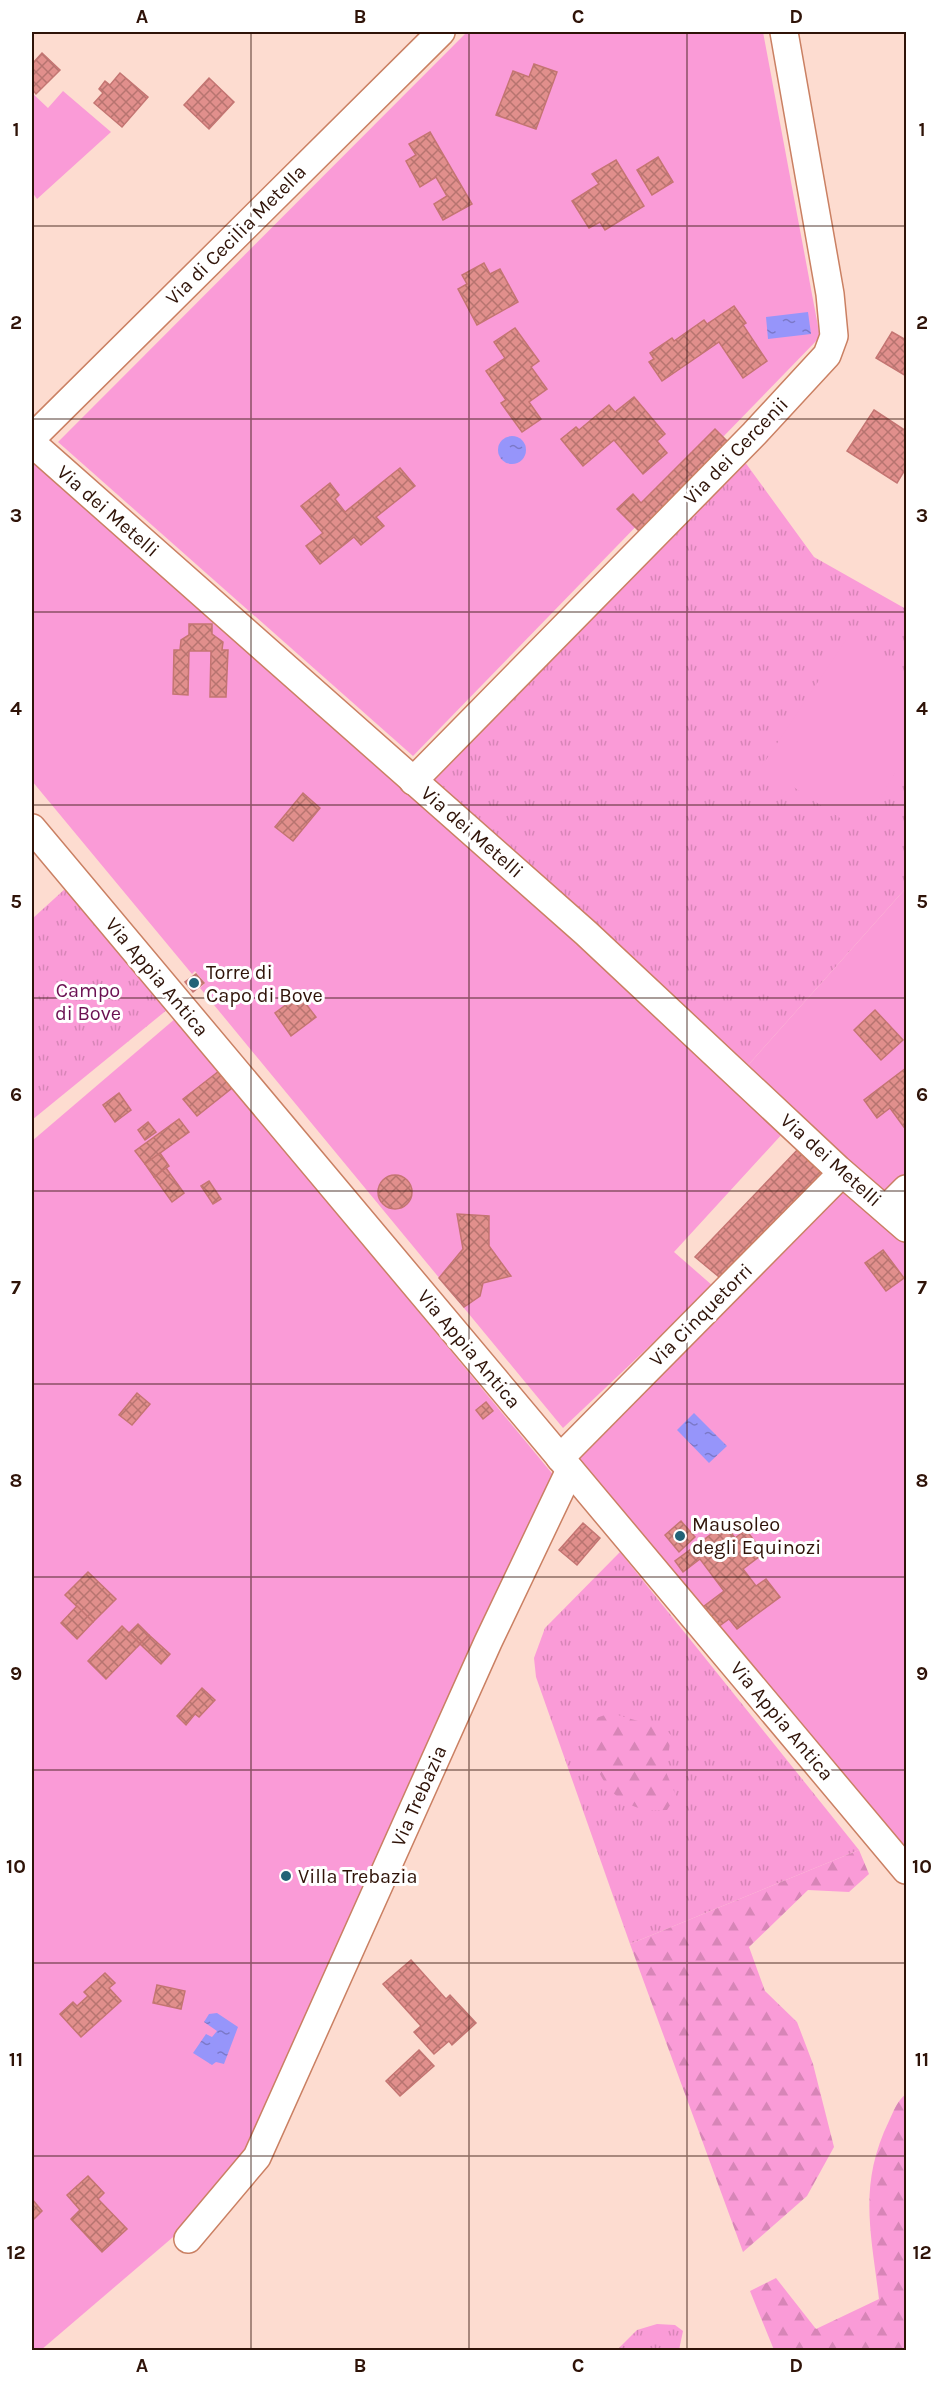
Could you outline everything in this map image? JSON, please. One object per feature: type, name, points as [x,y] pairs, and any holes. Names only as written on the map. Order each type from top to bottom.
[{"type":"street","name":"Via di Cecilia Metella","points":[[32,438],[441,32]]},
{"type":"street","name":"Via dei Cercenii","points":[[414,781],[754,434],[827,355],[832,345],[830,294],[784,32]]},
{"type":"street","name":"Via dei Metelli","points":[[32,443],[586,933],[843,1173],[906,1228]]},
{"type":"street","name":"Via Appia Antica","points":[[32,828],[906,1870]]},
{"type":"street","name":"Via Cinquetorri","points":[[565,1464],[843,1173]]},
{"type":"street","points":[[886,1209],[906,1189]]},
{"type":"street","name":"Via Trebazia","points":[[188,2239],[257,2157],[488,1642],[565,1464]]},
{"type":"green space","points":[[467,32],[763,32],[820,337],[413,756],[58,442]]},
{"type":"green space","points":[[63,91],[111,132],[37,199],[32,192],[32,93],[48,108]]},
{"type":"green space","points":[[32,451],[784,1132],[674,1252],[713,1286],[563,1428],[200,988],[205,983],[195,971],[192,974],[32,781]]},
{"type":"green space","points":[[742,458],[814,557],[906,609],[906,888],[742,1072],[430,777]]},
{"type":"green space","points":[[846,640],[906,680],[906,757],[858,830],[762,766]]},
{"type":"green space","name":"Campo di Bove","points":[[66,888],[168,1009],[32,1120],[32,919]]},
{"type":"green space","points":[[906,888],[906,1227],[742,1072]]},
{"type":"green space","points":[[176,1018],[555,1477],[248,2152],[186,2226],[41,2350],[32,2350],[32,1141]]},
{"type":"green space","points":[[843,1185],[906,1242],[906,1857],[572,1456]]},
{"type":"green space","points":[[620,1552],[859,1850],[630,1944],[536,1677],[534,1658],[545,1628]]},
{"type":"green space","points":[[611,1713],[638,1721],[658,1722],[671,1735],[666,1772],[676,1796],[667,1810],[646,1810],[629,1804],[607,1786],[600,1774],[595,1761],[593,1732],[596,1718]]},
{"type":"green space","points":[[859,1850],[869,1874],[849,1892],[808,1890],[749,1947],[765,1991],[797,2022],[813,2064],[834,2147],[807,2196],[743,2252],[630,1944]]},
{"type":"green space","points":[[906,2094],[906,2350],[774,2350],[750,2291],[776,2278],[816,2329],[879,2299],[870,2230],[870,2188],[879,2144],[896,2106]]},
{"type":"green space","points":[[657,2324],[675,2325],[683,2331],[679,2350],[617,2350],[637,2330]]},
{"type":"water","points":[[808,312],[811,334],[768,339],[766,317]]},
{"type":"water","points":[[512,436],[522,440],[526,450],[522,460],[512,464],[502,460],[498,450],[502,440]]},
{"type":"water","points":[[694,1413],[727,1446],[709,1463],[677,1430]]},
{"type":"water","points":[[217,2013],[238,2027],[224,2064],[216,2062],[212,2065],[193,2053],[206,2034],[212,2037],[217,2031],[204,2022],[209,2014]]},
{"type":"building","points":[[42,53],[60,70],[36,94],[32,89],[32,64]]},
{"type":"building","points":[[534,64],[557,72],[536,129],[496,115],[513,71],[529,77]]},
{"type":"building","points":[[120,73],[148,97],[122,127],[94,103],[103,93],[99,89],[105,81],[110,85]]},
{"type":"building","points":[[209,78],[234,102],[209,129],[184,105]]},
{"type":"building","points":[[430,132],[472,204],[443,220],[434,204],[447,196],[436,177],[420,187],[406,161],[416,155],[409,144]]},
{"type":"building","points":[[658,157],[673,182],[652,195],[637,170]]},
{"type":"building","points":[[616,160],[644,206],[605,230],[600,222],[589,228],[572,201],[599,184],[592,174]]},
{"type":"building","points":[[484,263],[490,274],[500,269],[518,302],[477,325],[458,289],[467,284],[462,275]]},
{"type":"building","points":[[734,306],[746,323],[743,325],[767,361],[743,378],[719,342],[662,381],[649,362],[654,359],[650,353],[672,338],[674,341],[704,320],[707,324]]},
{"type":"building","points":[[515,328],[539,361],[531,367],[547,389],[529,402],[541,419],[522,432],[501,403],[506,400],[486,371],[505,358],[494,342]]},
{"type":"building","points":[[892,332],[906,340],[906,376],[876,358]]},
{"type":"building","points":[[634,397],[665,434],[657,441],[667,453],[643,474],[614,440],[583,466],[561,439],[576,427],[579,430],[609,405],[615,412]]},
{"type":"building","points":[[874,410],[906,431],[906,468],[897,483],[847,451]]},
{"type":"building","points":[[715,429],[729,443],[639,531],[617,509],[633,494],[641,503]]},
{"type":"building","points":[[400,468],[415,486],[376,517],[384,526],[361,545],[354,537],[320,564],[306,546],[323,533],[301,506],[330,483],[339,495],[335,499],[345,512]]},
{"type":"building","points":[[189,624],[212,624],[212,634],[223,642],[222,650],[228,650],[226,697],[210,697],[211,651],[189,651],[188,695],[173,694],[174,650],[180,650],[181,640],[189,635]]},
{"type":"building","points":[[303,793],[320,808],[293,841],[275,827]]},
{"type":"building","name":"Torre di Capo di Bove","points":[[196,974],[204,983],[193,992],[185,982]]},
{"type":"building","points":[[299,995],[316,1017],[291,1036],[275,1013]]},
{"type":"building","points":[[875,1010],[903,1040],[881,1060],[854,1030]]},
{"type":"building","points":[[906,1068],[906,1130],[890,1108],[877,1118],[864,1100]]},
{"type":"building","points":[[219,1071],[232,1088],[197,1116],[183,1099]]},
{"type":"building","points":[[119,1093],[131,1110],[115,1122],[103,1105]]},
{"type":"building","points":[[179,1119],[189,1132],[145,1164],[135,1151]]},
{"type":"building","points":[[148,1122],[156,1132],[145,1140],[138,1130]]},
{"type":"building","points":[[802,1145],[828,1170],[724,1281],[695,1257]]},
{"type":"building","points":[[160,1153],[169,1166],[154,1177],[145,1164]]},
{"type":"building","points":[[166,1168],[184,1193],[172,1202],[154,1177]]},
{"type":"building","points":[[395,1175],[407,1180],[412,1192],[407,1204],[395,1209],[383,1204],[378,1192],[383,1180]]},
{"type":"building","points":[[209,1181],[221,1199],[213,1204],[201,1186]]},
{"type":"building","points":[[457,1214],[489,1216],[489,1246],[511,1276],[483,1283],[480,1296],[464,1307],[439,1278],[463,1249]]},
{"type":"building","points":[[883,1250],[904,1278],[886,1291],[865,1263]]},
{"type":"building","points":[[137,1393],[150,1404],[132,1425],[119,1415]]},
{"type":"building","points":[[486,1402],[493,1411],[483,1419],[476,1410]]},
{"type":"building","name":"Mausoleo degli Equinozi","points":[[681,1521],[695,1537],[679,1552],[665,1535]]},
{"type":"building","points":[[583,1523],[600,1538],[577,1565],[559,1550]]},
{"type":"building","points":[[725,1524],[735,1538],[746,1530],[764,1553],[743,1569],[756,1586],[766,1579],[780,1597],[737,1629],[729,1619],[718,1627],[703,1607],[724,1591],[700,1559],[683,1572],[675,1561]]},
{"type":"building","points":[[88,1572],[116,1599],[93,1622],[65,1595]]},
{"type":"building","points":[[77,1606],[93,1622],[77,1639],[61,1623]]},
{"type":"building","points":[[138,1624],[149,1635],[140,1644],[129,1633]]},
{"type":"building","points":[[122,1626],[140,1644],[106,1679],[88,1661]]},
{"type":"building","points":[[149,1635],[170,1654],[161,1664],[140,1644]]},
{"type":"building","points":[[202,1688],[215,1700],[199,1717],[195,1714],[186,1725],[177,1716]]},
{"type":"building","points":[[411,1960],[446,1999],[450,1995],[476,2023],[452,2045],[449,2041],[434,2054],[414,2032],[421,2026],[383,1984]]},
{"type":"building","points":[[105,1973],[115,1983],[109,1988],[121,2001],[81,2037],[60,2014],[73,2002],[77,2006],[88,1996],[84,1992]]},
{"type":"building","points":[[157,1985],[185,1991],[181,2009],[153,2003]]},
{"type":"building","points":[[419,2050],[434,2066],[400,2096],[386,2081]]},
{"type":"building","points":[[88,2176],[104,2193],[98,2199],[127,2229],[102,2252],[71,2219],[80,2210],[67,2195]]},
{"type":"building","points":[[32,2199],[42,2211],[32,2221]]},
{"type":"place","name":"Torre di Capo di Bove","points":[[194,983]]},
{"type":"place","name":"Mausoleo degli Equinozi","points":[[680,1536]]},
{"type":"place","name":"Villa Trebazia","points":[[286,1876]]}]
